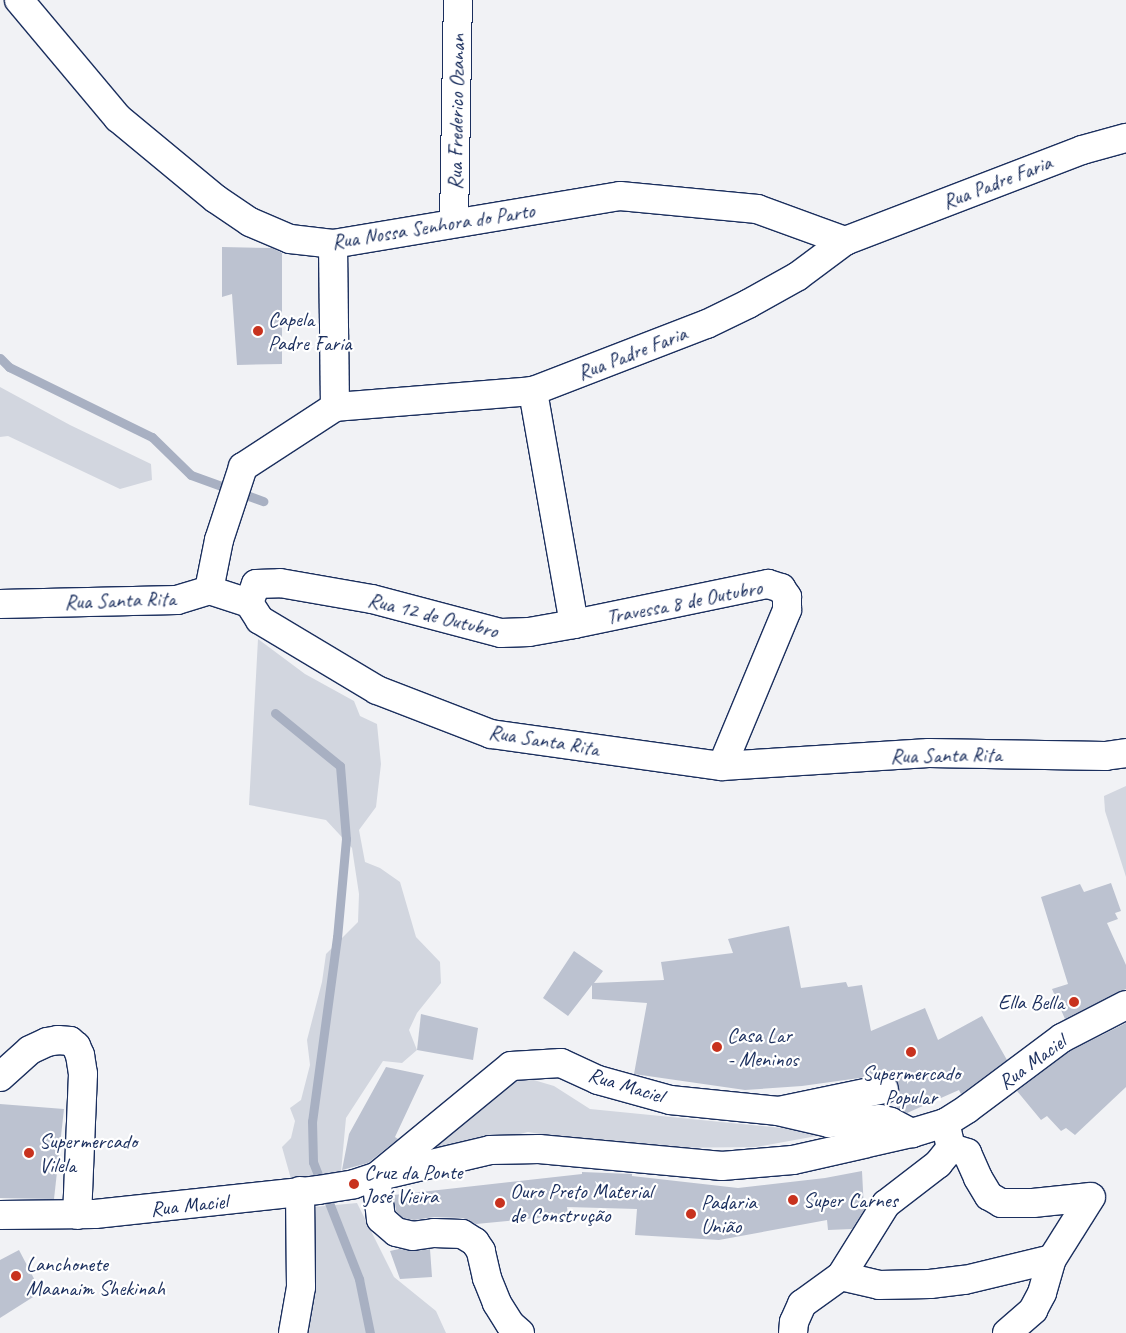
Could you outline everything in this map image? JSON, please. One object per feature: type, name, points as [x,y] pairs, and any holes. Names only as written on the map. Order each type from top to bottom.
[{"type":"street","name":"Rua Nossa Senhora do Parto","points":[[19,0],[118,118],[216,199],[250,222],[290,239],[333,244],[620,196],[757,209],[844,241]]},
{"type":"street","name":"Rua Frederico Ozanan","points":[[454,223],[458,0]]},
{"type":"street","name":"Rua Padre Faria","points":[[209,590],[219,540],[244,466],[335,407],[533,391],[707,324],[798,276],[844,241],[1082,150],[1126,138]]},
{"type":"street","points":[[333,244],[335,407]]},
{"type":"street","points":[[533,391],[574,624]]},
{"type":"street","name":"Rua 12 de Outubro","points":[[249,603],[256,584],[280,583],[372,600],[501,633],[529,632],[574,624]]},
{"type":"street","name":"Travessa 8 de Outubro","points":[[574,624],[768,584],[781,588],[787,597],[787,610],[722,766]]},
{"type":"street","points":[[209,590],[249,603]]},
{"type":"street","name":"Rua Santa Rita","points":[[0,604],[178,600],[209,590]]},
{"type":"street","name":"Rua Santa Rita","points":[[249,603],[260,620],[377,690],[491,734],[722,766],[929,753],[1105,756],[1126,753]]},
{"type":"street","name":"Rua Maciel","points":[[0,1215],[77,1215],[309,1191],[365,1181],[490,1150],[539,1148],[722,1166],[793,1160],[912,1133],[948,1135],[991,1092],[1062,1038],[1126,1005]]},
{"type":"street","points":[[0,1077],[30,1050],[47,1042],[58,1040],[70,1041],[76,1046],[80,1054],[83,1074],[77,1215]]},
{"type":"street","name":"Rua Maciel","points":[[365,1181],[511,1066],[561,1063],[598,1080],[670,1100],[778,1111],[829,1123],[880,1119],[891,1122],[912,1133]]},
{"type":"street","points":[[778,1111],[884,1089]]},
{"type":"street","points":[[794,1333],[794,1322],[802,1304],[841,1276],[886,1204],[938,1164],[948,1135],[967,1153],[978,1178],[989,1196],[1001,1203],[1032,1203],[1091,1197],[1052,1259],[1042,1294],[1033,1310],[1007,1333]]},
{"type":"street","points":[[365,1181],[381,1219],[396,1232],[413,1236],[434,1233],[462,1234],[475,1242],[481,1251],[487,1278],[497,1303],[510,1324],[520,1333]]},
{"type":"street","points":[[293,1333],[302,1287],[309,1191]]},
{"type":"street","points":[[841,1276],[879,1285],[930,1284],[965,1280],[1052,1259]]},
{"type":"shaded area","points":[[0,387],[70,425],[151,464],[152,480],[120,489],[8,436],[0,437]]},
{"type":"shaded area","points":[[258,639],[305,674],[354,701],[360,716],[377,724],[381,764],[376,807],[359,830],[365,862],[380,868],[400,882],[416,937],[440,962],[441,983],[417,1013],[409,1030],[417,1050],[402,1063],[383,1061],[346,1118],[341,1172],[291,1179],[282,1147],[291,1138],[295,1121],[290,1108],[301,1100],[310,1065],[307,1040],[322,982],[326,954],[358,922],[359,894],[352,848],[326,820],[249,805]]},
{"type":"shaded area","points":[[1126,786],[1126,877],[1105,811],[1104,796]]},
{"type":"shaded area","points":[[527,1078],[554,1086],[590,1109],[833,1133],[756,1147],[658,1148],[594,1143],[528,1132],[437,1155],[416,1145],[483,1090]]},
{"type":"shaded area","points":[[357,1203],[394,1277],[436,1311],[446,1333],[301,1333],[306,1317],[315,1264],[314,1207]]},
{"type":"building","name":"Capela Padre Faria","points":[[222,247],[272,248],[282,253],[282,364],[237,365],[232,294],[222,297]]},
{"type":"building","points":[[1111,883],[1121,911],[1115,913],[1118,919],[1107,923],[1126,965],[1126,989],[1065,1019],[1052,989],[1068,984],[1041,897],[1080,884],[1084,892]]},
{"type":"building","points":[[789,926],[801,988],[846,982],[848,987],[862,985],[871,1031],[925,1008],[938,1040],[982,1016],[1007,1060],[961,1094],[959,1090],[907,1113],[897,1108],[895,1100],[899,1093],[899,1085],[895,1078],[888,1074],[802,1086],[745,1090],[634,1074],[647,1003],[592,999],[592,985],[568,1016],[543,998],[574,951],[603,971],[594,983],[664,980],[661,962],[733,953],[728,939]]},
{"type":"building","points":[[421,1014],[478,1028],[473,1060],[417,1050]]},
{"type":"building","points":[[1126,1023],[1126,1087],[1075,1135],[1066,1128],[1061,1131],[1047,1116],[1041,1120],[1017,1091],[1070,1051]]},
{"type":"building","points":[[386,1067],[424,1075],[395,1137],[398,1139],[368,1163],[342,1170],[349,1134]]},
{"type":"building","name":"Supermercado Vilela","points":[[0,1104],[64,1109],[54,1199],[0,1198]]},
{"type":"building","points":[[862,1171],[864,1210],[852,1229],[828,1230],[827,1220],[719,1240],[635,1235],[637,1209],[567,1207],[568,1215],[476,1224],[463,1218],[434,1217],[414,1220],[403,1218],[396,1211],[394,1195],[582,1174],[582,1172],[632,1174],[632,1176],[738,1188],[825,1178]]},
{"type":"building","points":[[399,1249],[415,1251],[430,1249],[432,1277],[400,1279],[390,1251]]},
{"type":"building","name":"Lanchonete Maanaim Shekinah","points":[[19,1250],[41,1292],[0,1318],[0,1260]]},
{"type":"waterway","points":[[0,358],[9,367],[152,437],[191,475],[263,501]]},
{"type":"waterway","points":[[275,713],[340,766],[346,839],[337,937],[312,1121],[313,1162],[359,1279],[370,1333]]},
{"type":"place","name":"Capela Padre Faria","points":[[258,331]]},
{"type":"place","name":"Ella Bella","points":[[1074,1002]]},
{"type":"place","name":"Casa Lar - Meninos","points":[[717,1047]]},
{"type":"place","name":"Supermercado Popular","points":[[911,1052]]},
{"type":"place","name":"Supermercado Vilela","points":[[29,1153]]},
{"type":"place","name":"Cruz da Ponte José Vieira","points":[[354,1184]]},
{"type":"place","name":"Super Carnes","points":[[793,1200]]},
{"type":"place","name":"Ouro Preto Material de Construção","points":[[500,1203]]},
{"type":"place","name":"Padaria União","points":[[691,1214]]},
{"type":"place","name":"Lanchonete Maanaim Shekinah","points":[[16,1276]]}]
